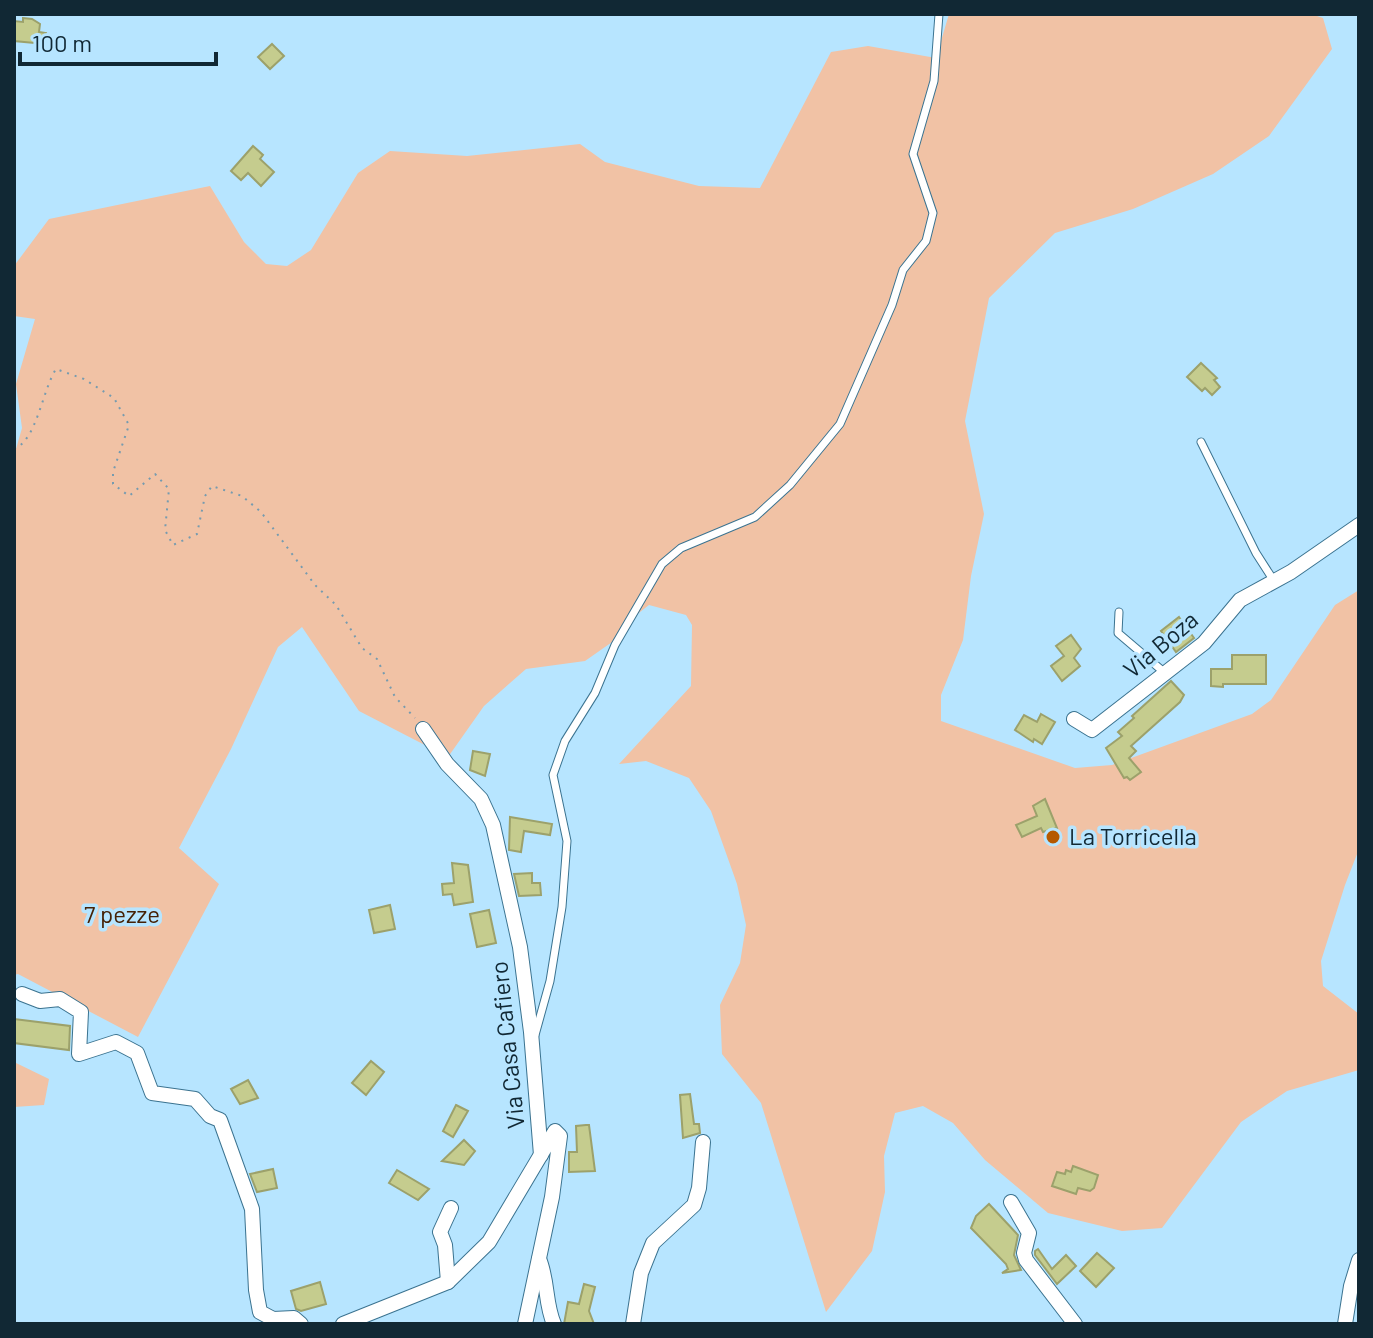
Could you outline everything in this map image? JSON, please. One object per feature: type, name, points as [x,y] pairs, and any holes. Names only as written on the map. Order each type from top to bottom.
[{"type":"street","name":"Via Boza","points":[[1074,719],[1092,730],[1204,643],[1240,600],[1359,525]]},
{"type":"street","name":"Via Casa Cafiero","points":[[423,729],[447,764],[481,799],[493,825],[520,947],[541,1156]]},
{"type":"street","points":[[22,994],[40,1001],[60,999],[81,1012],[79,1054],[116,1042],[137,1053],[152,1093],[195,1099],[210,1116],[220,1120],[252,1209],[260,1312],[273,1319],[294,1318],[301,1324]]},
{"type":"street","name":"Via Casa Cafiero","points":[[525,1324],[560,1136],[555,1131],[541,1156]]},
{"type":"street","points":[[633,1324],[641,1273],[653,1243],[694,1205],[699,1188],[703,1142]]},
{"type":"street","points":[[343,1324],[448,1282],[489,1242],[541,1156]]},
{"type":"street","points":[[1011,1202],[1029,1233],[1024,1253],[1026,1260],[1075,1324]]},
{"type":"street","points":[[448,1282],[445,1245],[440,1232],[451,1208]]},
{"type":"street","points":[[539,1258],[554,1324]]},
{"type":"street","points":[[1345,1324],[1359,1260]]},
{"type":"lane","points":[[532,1045],[550,981],[562,907],[567,841],[553,775],[565,741],[595,693],[615,645],[662,564],[681,548],[755,517],[790,485],[840,424],[892,305],[903,270],[926,241],[933,213],[913,154],[934,81],[939,14]]},
{"type":"lane","points":[[1201,442],[1256,553],[1274,581]]},
{"type":"lane","points":[[1119,612],[1118,633],[1165,673]]},
{"type":"path","points":[[14,449],[23,445],[31,432],[48,381],[56,369],[84,379],[114,398],[129,425],[113,472],[113,484],[129,496],[155,474],[169,489],[165,530],[173,545],[197,534],[205,496],[212,486],[242,496],[261,512],[315,585],[336,605],[362,648],[377,659],[395,697],[423,729]]},
{"type":"green space","name":"7 pezze","points":[[949,14],[1311,14],[1323,18],[1332,49],[1269,136],[1213,174],[1133,209],[1055,233],[989,298],[965,421],[984,514],[971,576],[963,640],[941,695],[941,721],[1075,768],[1112,765],[1252,714],[1271,700],[1335,605],[1359,590],[1359,849],[1321,961],[1323,986],[1359,1014],[1359,1070],[1287,1091],[1241,1122],[1162,1228],[1122,1231],[1048,1213],[985,1160],[953,1123],[923,1106],[895,1113],[884,1156],[885,1192],[872,1251],[826,1312],[761,1103],[722,1054],[720,1005],[740,963],[746,925],[737,884],[711,811],[689,778],[646,761],[619,764],[691,686],[692,625],[686,615],[649,605],[631,619],[615,640],[585,661],[526,669],[484,706],[448,757],[359,711],[302,627],[278,647],[231,749],[179,848],[219,884],[138,1037],[18,974],[14,975],[14,456],[22,428],[16,384],[35,319],[14,316],[14,266],[49,219],[210,186],[244,242],[266,264],[287,266],[311,250],[358,173],[390,151],[467,156],[580,144],[605,162],[699,186],[760,188],[831,52],[868,46],[936,58]]},
{"type":"green space","points":[[14,1062],[49,1079],[44,1105],[14,1107]]},
{"type":"building","points":[[23,18],[40,24],[39,32],[46,33],[45,44],[14,41],[14,21],[23,22]]},
{"type":"building","points":[[272,44],[284,56],[270,69],[258,57]]},
{"type":"building","points":[[253,146],[263,155],[260,159],[274,172],[261,186],[248,173],[241,180],[231,171]]},
{"type":"building","points":[[1201,363],[1217,378],[1214,380],[1220,387],[1212,395],[1205,388],[1202,391],[1187,377]]},
{"type":"building","points":[[1179,617],[1194,638],[1176,652],[1161,631]]},
{"type":"building","points":[[1071,635],[1081,649],[1074,658],[1080,666],[1062,681],[1051,666],[1064,656],[1056,646]]},
{"type":"building","points":[[1232,655],[1266,655],[1266,684],[1211,686],[1211,669],[1232,669]]},
{"type":"building","points":[[1171,681],[1184,695],[1131,746],[1136,751],[1129,758],[1141,772],[1130,780],[1124,778],[1106,748],[1122,736],[1118,732],[1134,718],[1132,716]]},
{"type":"building","points":[[1041,714],[1055,722],[1042,744],[1015,730],[1024,715],[1037,722]]},
{"type":"building","points":[[473,751],[490,754],[485,776],[470,770]]},
{"type":"building","points":[[1045,799],[1057,828],[1043,832],[1041,828],[1022,837],[1016,825],[1037,816],[1033,806]]},
{"type":"building","points":[[510,817],[552,824],[550,835],[524,831],[521,852],[509,850]]},
{"type":"building","points":[[452,863],[468,865],[473,902],[454,905],[452,894],[443,895],[442,884],[454,883]]},
{"type":"building","points":[[532,873],[532,883],[540,883],[541,895],[519,896],[514,874]]},
{"type":"building","points":[[390,905],[395,929],[374,933],[369,910]]},
{"type":"building","points":[[489,910],[496,943],[477,947],[470,914]]},
{"type":"building","points":[[14,1019],[70,1026],[69,1050],[14,1043]]},
{"type":"building","points":[[371,1061],[384,1072],[366,1095],[352,1083]]},
{"type":"building","points":[[248,1080],[258,1098],[240,1104],[231,1089]]},
{"type":"building","points":[[690,1094],[694,1124],[699,1124],[700,1133],[683,1138],[680,1095]]},
{"type":"building","points":[[456,1105],[468,1111],[453,1137],[443,1131]]},
{"type":"building","points":[[589,1125],[595,1171],[569,1172],[569,1152],[577,1152],[576,1126]]},
{"type":"building","points":[[464,1140],[475,1151],[464,1165],[442,1161]]},
{"type":"building","points":[[1073,1166],[1098,1175],[1094,1188],[1090,1191],[1078,1188],[1076,1194],[1052,1186],[1057,1172],[1071,1172]]},
{"type":"building","points":[[273,1169],[277,1188],[257,1192],[250,1174]]},
{"type":"building","points":[[397,1170],[429,1189],[418,1200],[389,1183]]},
{"type":"building","points":[[989,1204],[1018,1235],[1014,1255],[1021,1270],[1002,1273],[1008,1269],[1006,1264],[971,1228],[976,1216]]},
{"type":"building","points":[[1038,1249],[1052,1269],[1066,1255],[1076,1266],[1057,1284],[1035,1255]]},
{"type":"building","points":[[1097,1253],[1114,1268],[1096,1287],[1080,1271]]},
{"type":"building","points":[[320,1282],[326,1304],[301,1311],[296,1309],[291,1291]]},
{"type":"building","points":[[584,1284],[595,1287],[589,1311],[594,1324],[564,1324],[568,1302],[579,1304]]},
{"type":"place","name":"La Torricella","points":[[1053,837]]}]
